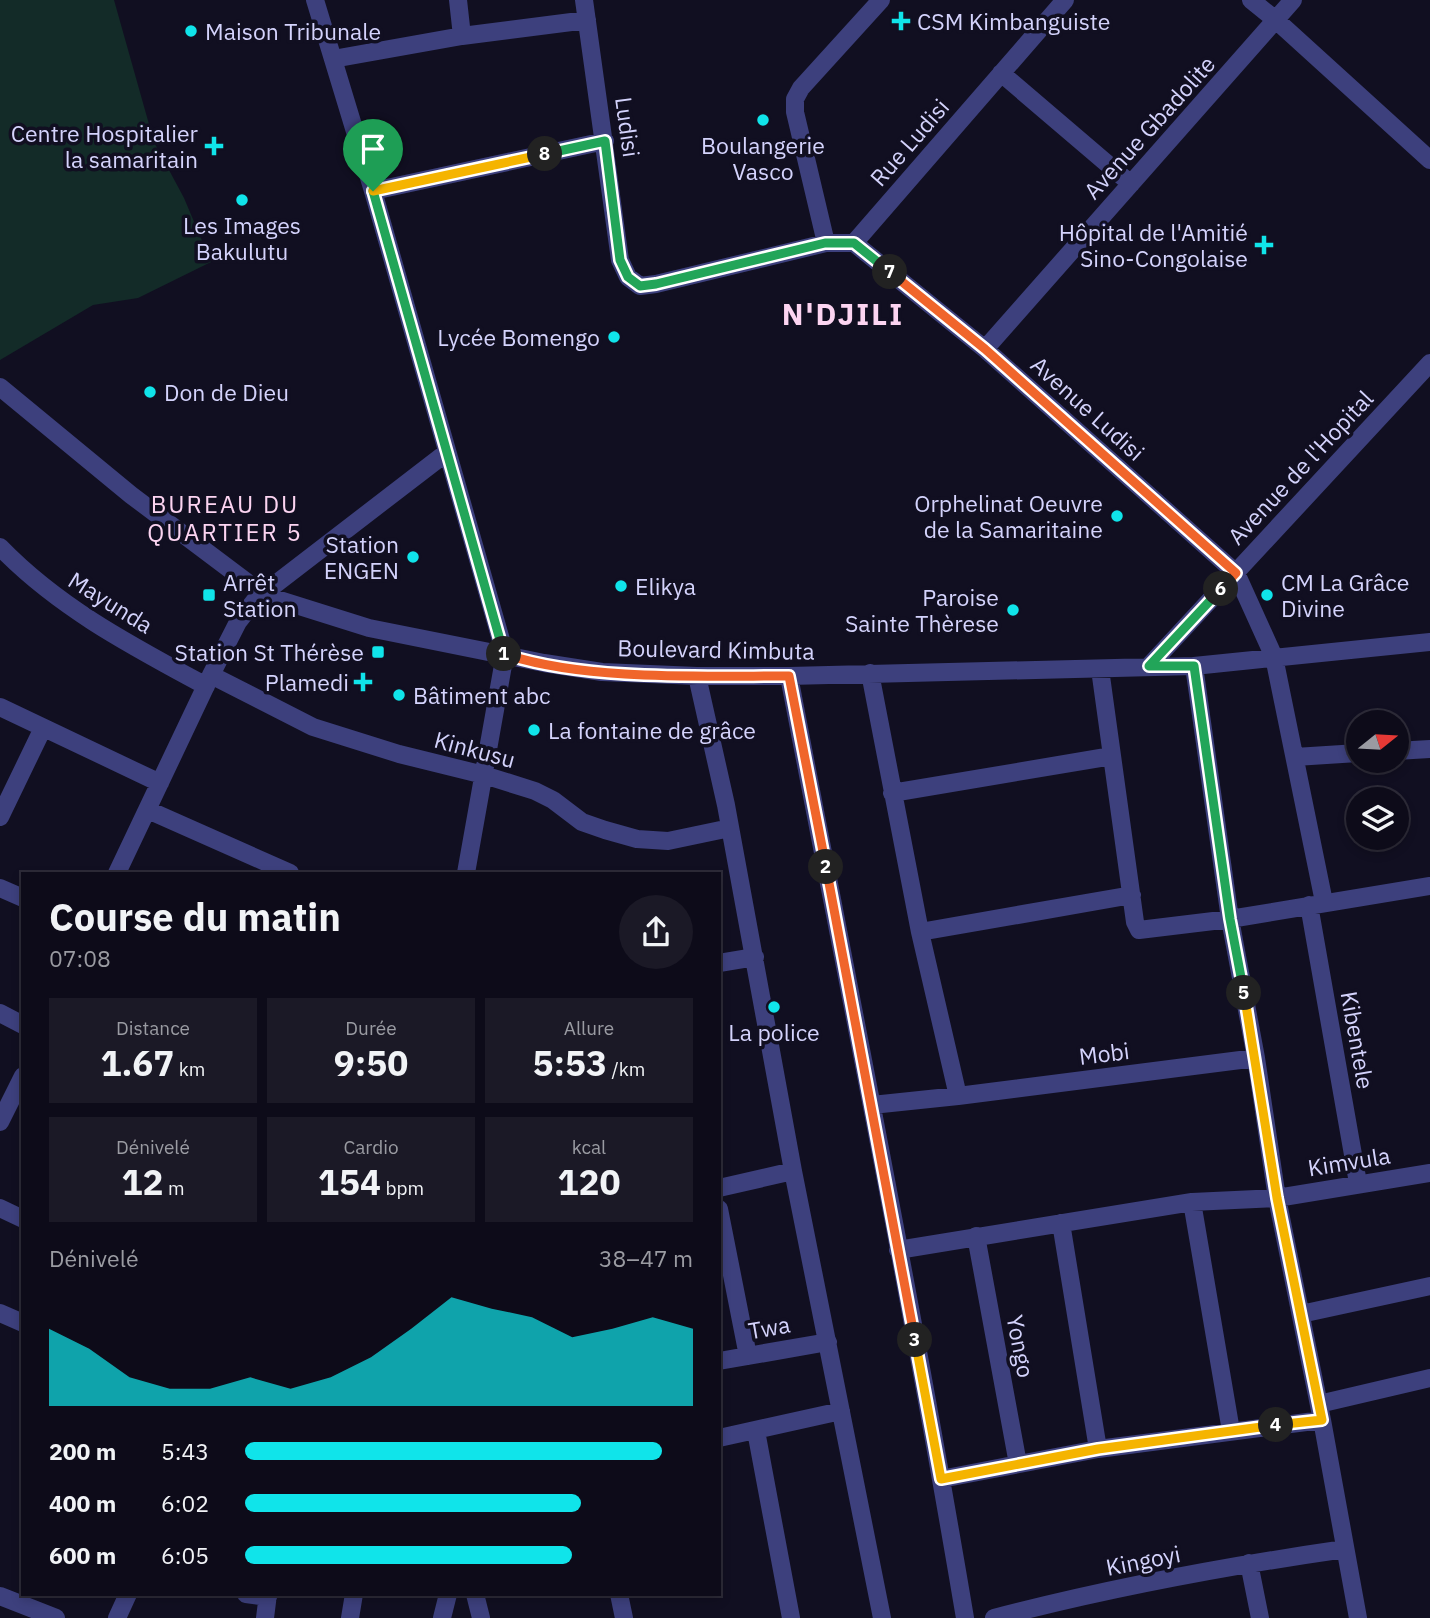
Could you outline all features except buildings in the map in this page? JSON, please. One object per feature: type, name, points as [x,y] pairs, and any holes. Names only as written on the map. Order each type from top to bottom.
[{"type":"street","points":[[315,0],[373,191],[505,654],[466,872]]},
{"type":"street","points":[[458,0],[462,36]]},
{"type":"street","name":"Ludisi","points":[[584,0],[620,260],[628,277],[640,286],[656,284],[825,243]]},
{"type":"street","points":[[854,243],[825,243],[795,112],[795,99],[801,88],[881,0]]},
{"type":"street","name":"Rue Ludisi","points":[[854,243],[1065,0]]},
{"type":"street","points":[[1251,0],[1426,150]]},
{"type":"street","name":"Avenue Gbadolite","points":[[985,349],[1293,0]]},
{"type":"street","points":[[332,59],[462,36],[587,20]]},
{"type":"street","points":[[1001,74],[1131,184]]},
{"type":"street","points":[[373,191],[605,141]]},
{"type":"street","name":"Avenue Ludisi","points":[[854,243],[985,349],[1236,573],[1274,657]]},
{"type":"street","name":"Avenue de l'Hopital","points":[[1149,666],[1430,363]]},
{"type":"street","name":"Boulevard Kimbuta","points":[[0,387],[131,495],[264,594],[369,628],[602,672],[789,676],[1194,666],[1430,642]]},
{"type":"street","points":[[117,872],[208,681],[238,622],[256,599],[446,453]]},
{"type":"street","name":"Mayunda","points":[[0,547],[24,572],[101,629],[208,681]]},
{"type":"street","name":"Kibentele","points":[[1274,657],[1295,757],[1358,1184]]},
{"type":"street","points":[[1194,666],[1230,919],[1256,1058],[1277,1198],[1321,1412],[1358,1618]]},
{"type":"street","points":[[1100,669],[1135,922],[1139,930],[1230,919],[1430,886]]},
{"type":"street","points":[[870,673],[919,932],[958,1096]]},
{"type":"street","points":[[697,676],[730,828],[793,1171],[882,1618]]},
{"type":"street","points":[[789,676],[872,1105],[965,1618]]},
{"type":"street","name":"Kinkusu","points":[[208,681],[313,727],[399,754],[535,791],[553,800],[582,822],[637,839],[668,841],[730,828]]},
{"type":"street","points":[[0,707],[160,783]]},
{"type":"street","points":[[0,817],[43,728]]},
{"type":"street","points":[[1409,750],[1430,749]]},
{"type":"street","points":[[1295,757],[1346,754]]},
{"type":"street","points":[[892,793],[1112,756]]},
{"type":"street","points":[[148,810],[288,872]]},
{"type":"street","points":[[0,888],[21,897]]},
{"type":"street","points":[[919,932],[1132,895]]},
{"type":"street","points":[[721,963],[755,957]]},
{"type":"street","points":[[0,1013],[21,1024]]},
{"type":"street","name":"Mobi","points":[[872,1105],[1256,1058]]},
{"type":"street","points":[[0,1122],[21,1080]]},
{"type":"street","points":[[721,1188],[793,1171]]},
{"type":"street","name":"Kimvula","points":[[1277,1198],[1430,1173]]},
{"type":"street","points":[[898,1250],[1192,1202],[1277,1198]]},
{"type":"street","points":[[1192,1202],[1231,1431]]},
{"type":"street","points":[[0,1208],[21,1218]]},
{"type":"street","points":[[721,1219],[748,1356]]},
{"type":"street","points":[[1061,1223],[1098,1449]]},
{"type":"street","name":"Yongo","points":[[976,1236],[1018,1464]]},
{"type":"street","points":[[1301,1314],[1430,1286]]},
{"type":"street","points":[[0,1312],[21,1322]]},
{"type":"street","name":"Twa","points":[[721,1361],[828,1342]]},
{"type":"street","points":[[941,1479],[1098,1449],[1231,1431],[1321,1412],[1430,1378]]},
{"type":"street","points":[[721,1438],[841,1411]]},
{"type":"street","points":[[755,1431],[791,1618]]},
{"type":"street","name":"Kingoyi","points":[[994,1618],[1049,1611],[1249,1563],[1345,1549]]},
{"type":"street","points":[[1249,1563],[1260,1618]]},
{"type":"street","points":[[0,1596],[57,1618]]},
{"type":"street","points":[[117,1618],[127,1596]]},
{"type":"street","points":[[265,1618],[268,1596]]},
{"type":"street","points":[[350,1618],[354,1596]]},
{"type":"street","points":[[442,1618],[448,1596]]},
{"type":"street","points":[[476,1596],[481,1618]]},
{"type":"street","points":[[619,1596],[624,1618]]},
{"type":"green space","points":[[0,0],[114,0],[154,142],[184,198],[211,262],[138,298],[93,305],[0,360]]},
{"type":"place","name":"CSM Kimbanguiste","points":[[901,21]]},
{"type":"place","name":"Maison Tribunale","points":[[191,31]]},
{"type":"place","name":"Boulangerie Vasco","points":[[763,120]]},
{"type":"place","name":"Centre Hospitalier la samaritain","points":[[214,146]]},
{"type":"place","name":"Les Images Bakulutu","points":[[242,200]]},
{"type":"place","name":"Hôpital de l'Amitié Sino-Congolaise","points":[[1264,245]]},
{"type":"place","name":"Lycée Bomengo","points":[[614,337]]},
{"type":"place","name":"Don de Dieu","points":[[150,392]]},
{"type":"place","name":"Orphelinat Oeuvre de la Samaritaine","points":[[1117,516]]},
{"type":"place","name":"Station ENGEN","points":[[413,557]]},
{"type":"place","name":"Elikya","points":[[621,586]]},
{"type":"place","name":"Arrêt Station","points":[[209,595]]},
{"type":"place","name":"CM La Grâce Divine","points":[[1267,595]]},
{"type":"place","name":"Paroise Sainte Thèrese","points":[[1013,610]]},
{"type":"place","name":"Station St Thérèse","points":[[378,652]]},
{"type":"place","name":"Plamedi","points":[[363,682]]},
{"type":"place","name":"Bâtiment abc","points":[[399,695]]},
{"type":"place","name":"La fontaine de grâce","points":[[534,730]]},
{"type":"place","name":"La police","points":[[774,1007]]},
{"type":"district","name":"N'DJILI","points":[[843,313]]},
{"type":"district","name":"BUREAU DU QUARTIER 5","points":[[225,518]]},
{"type":"route","points":[[605,141],[620,260],[628,277],[640,286],[825,243],[854,243],[985,349],[1236,573],[1149,666],[1194,666],[1230,919],[1256,1058],[1277,1198],[1322,1420],[1098,1449],[941,1479],[789,676],[602,672],[505,654],[373,191],[605,141]]}]
